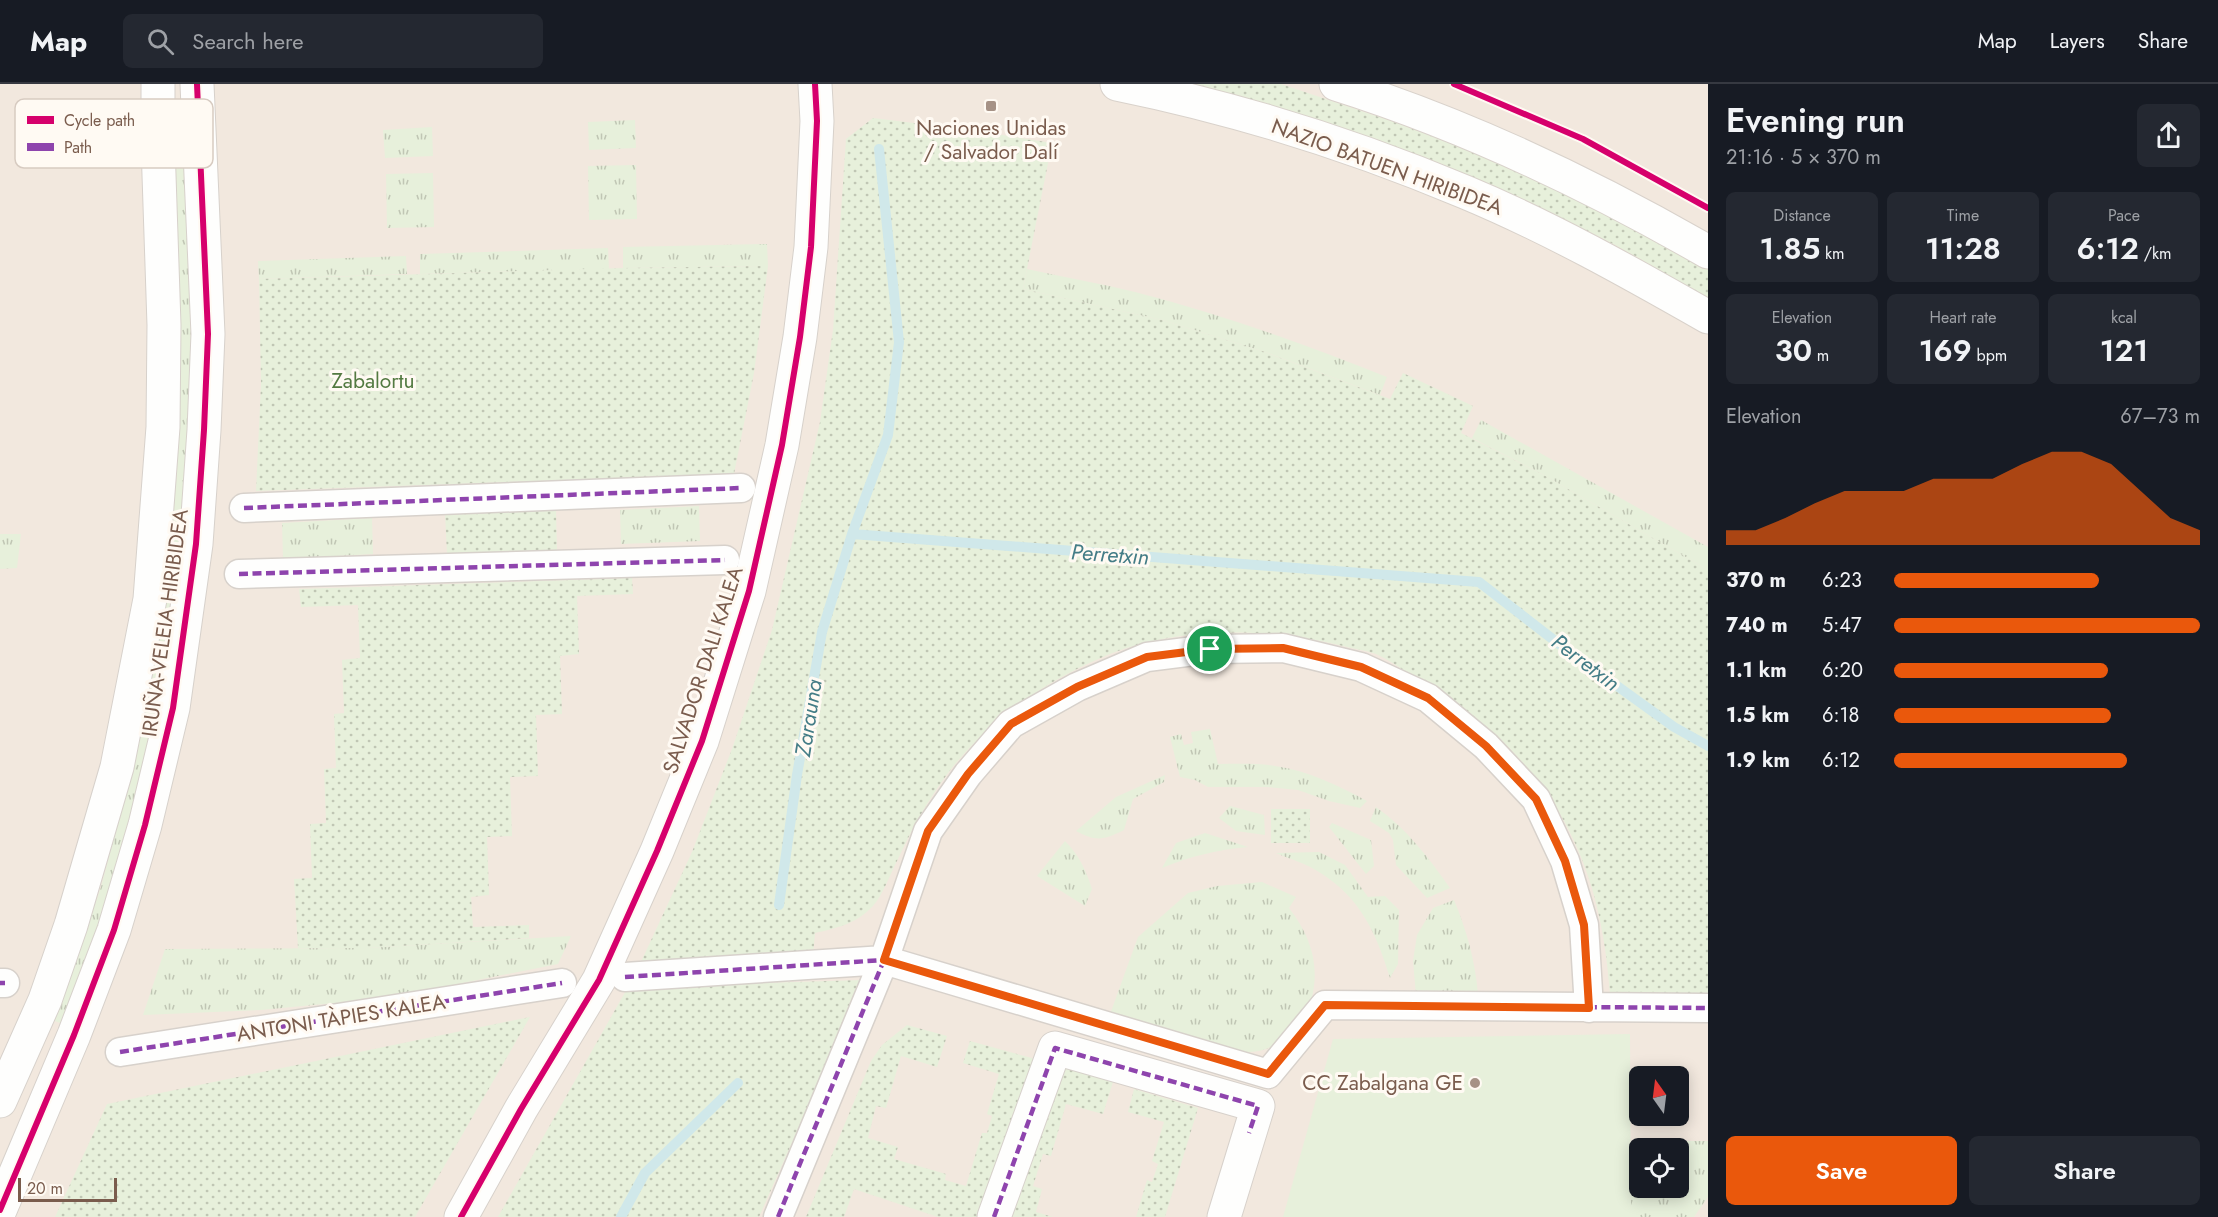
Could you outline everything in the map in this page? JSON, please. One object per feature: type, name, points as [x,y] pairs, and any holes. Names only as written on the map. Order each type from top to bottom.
[{"type":"street","name":"IRUÑA-VELEIA HIRIBIDEA","points":[[197,84],[198,99]]},
{"type":"street","name":"SALVADOR DALI KALEA","points":[[461,1217],[521,1109],[599,980],[657,851],[702,741],[746,602],[782,445],[800,337],[811,247],[817,121],[815,84]]},
{"type":"street","name":"NAZIO BATUEN HIRIBIDEA","points":[[1117,84],[1272,123],[1374,157],[1465,192],[1628,271],[1708,318]]},
{"type":"street","points":[[1336,84],[1470,133],[1530,160],[1638,212],[1708,252]]},
{"type":"street","name":"IRUÑA-VELEIA HIRIBIDEA","points":[[0,1101],[45,1000],[71,925],[117,767],[150,599],[163,426],[164,325],[159,168]]},
{"type":"street","name":"IRUÑA-VELEIA HIRIBIDEA","points":[[0,1210],[74,1035],[114,930],[145,825],[173,708],[196,544],[204,430],[208,334],[201,168]]},
{"type":"street","points":[[244,508],[741,488]]},
{"type":"street","points":[[239,574],[725,560]]},
{"type":"street","points":[[778,1217],[884,960],[928,831],[968,774],[1011,724],[1077,687],[1147,657],[1210,649],[1283,648],[1361,667],[1428,698],[1486,746],[1536,799],[1565,861],[1584,925],[1589,1008]]},
{"type":"street","points":[[625,977],[884,960],[1268,1074],[1325,1005],[1708,1008]]},
{"type":"street","name":"ANTONI TÀPIES KALEA","points":[[120,1052],[562,983]]},
{"type":"street","points":[[994,1217],[1055,1048],[1258,1106],[1224,1217]]},
{"type":"shaded area","points":[[0,84],[1708,84],[1708,1217],[0,1217]]},
{"type":"green space","points":[[1192,84],[1281,84],[1397,123],[1473,152],[1624,222],[1708,270],[1708,298],[1613,244],[1460,172],[1300,114]]},
{"type":"green space","points":[[873,118],[1052,143],[1023,289],[1162,320],[1265,352],[1390,399],[1403,373],[1473,406],[1461,433],[1542,474],[1708,570],[1708,995],[1610,995],[1599,916],[1589,878],[1574,841],[1544,789],[1506,744],[1484,724],[1436,689],[1376,654],[1314,640],[1253,633],[1191,635],[1131,647],[1080,667],[1057,679],[1014,708],[976,741],[943,780],[919,818],[875,904],[852,922],[815,933],[813,956],[640,964],[692,852],[732,749],[772,630],[820,422],[833,330],[846,139]]},
{"type":"green space","points":[[635,120],[636,148],[589,150],[588,122]]},
{"type":"green space","points":[[432,127],[433,156],[385,158],[383,130]]},
{"type":"green space","points":[[636,165],[637,219],[589,220],[588,166]]},
{"type":"green space","points":[[174,168],[184,168],[192,366],[187,482],[177,578],[145,767],[117,871],[78,988],[63,1024],[52,1020],[75,963],[101,887],[134,761],[168,570],[177,473],[180,362]]},
{"type":"green space","points":[[433,173],[434,227],[387,228],[386,174]]},
{"type":"green space","points":[[767,244],[768,266],[623,268],[623,247]]},
{"type":"green space","points":[[608,248],[609,269],[420,274],[420,254]]},
{"type":"green space","points":[[406,256],[407,274],[259,279],[258,261]]},
{"type":"green space","name":"Zabalortu","points":[[768,266],[754,373],[734,474],[256,491],[261,384],[259,279]]},
{"type":"green space","points":[[1027,269],[1122,289],[1199,310],[1293,341],[1387,377],[1380,395],[1265,352],[1162,320],[1023,289]]},
{"type":"green space","points":[[1481,420],[1708,547],[1708,570],[1542,474],[1472,438]]},
{"type":"green space","points":[[699,506],[700,541],[621,544],[620,510]]},
{"type":"green space","points":[[556,509],[557,550],[447,554],[445,514]]},
{"type":"green space","points":[[372,518],[373,554],[283,559],[282,523]]},
{"type":"green space","points":[[0,534],[21,534],[17,568],[0,569]]},
{"type":"green space","points":[[632,578],[633,594],[577,596],[579,654],[560,656],[562,714],[536,715],[538,776],[510,777],[512,836],[487,837],[489,895],[471,897],[473,927],[529,925],[529,938],[367,948],[298,948],[294,879],[312,878],[310,824],[326,823],[324,769],[336,768],[334,714],[344,713],[342,660],[360,658],[358,605],[301,607],[299,589]]},
{"type":"green space","points":[[1210,729],[1218,764],[1261,764],[1300,771],[1345,789],[1367,801],[1360,808],[1329,801],[1298,790],[1268,787],[1208,787],[1195,780],[1180,777],[1170,737],[1181,734],[1184,745],[1193,743],[1191,732]]},
{"type":"green space","points":[[1165,775],[1164,782],[1133,799],[1124,830],[1100,838],[1089,837],[1076,831],[1116,797]]},
{"type":"green space","points":[[1230,806],[1264,815],[1265,835],[1236,831],[1219,818]]},
{"type":"green space","points":[[1376,807],[1416,844],[1450,888],[1427,898],[1396,865],[1393,840],[1389,833],[1370,821]]},
{"type":"green space","points":[[1271,809],[1310,809],[1310,843],[1271,843]]},
{"type":"green space","points":[[1332,823],[1371,840],[1374,866],[1366,874],[1329,827]]},
{"type":"green space","points":[[1205,833],[1248,847],[1204,854],[1162,868],[1176,843]]},
{"type":"green space","points":[[1065,841],[1082,863],[1092,889],[1085,906],[1037,876]]},
{"type":"green space","points":[[1319,852],[1345,865],[1368,897],[1385,896],[1399,910],[1398,964],[1390,978],[1379,946],[1365,918],[1346,893],[1314,869],[1276,853]]},
{"type":"green space","points":[[1262,882],[1296,897],[1289,908],[1308,939],[1314,961],[1312,997],[1303,1017],[1288,1035],[1268,1048],[1247,1052],[1109,1017],[1138,937],[1188,893],[1217,886]]},
{"type":"green space","points":[[1454,900],[1470,946],[1478,994],[1416,995],[1413,961],[1417,935],[1433,908]]},
{"type":"green space","points":[[571,936],[558,964],[387,998],[261,1010],[143,1015],[165,949],[367,948]]},
{"type":"green space","points":[[864,980],[759,1217],[498,1217],[628,987]]},
{"type":"green space","points":[[530,1017],[415,1217],[55,1217],[107,1104]]},
{"type":"green space","points":[[907,1025],[947,1036],[937,1067],[901,1056],[886,1108],[876,1106],[868,1138],[898,1147],[894,1159],[946,1174],[945,1180],[966,1186],[982,1133],[987,1133],[992,1116],[987,1114],[999,1074],[963,1063],[970,1041],[1039,1060],[984,1217],[938,1217],[854,1189],[844,1217],[806,1217],[871,1061],[882,1045]]},
{"type":"green space","name":"CC Zabalgana GE","points":[[1630,1034],[1629,1198],[1631,1198],[1631,1217],[1283,1217],[1333,1039]]},
{"type":"green space","points":[[1060,1066],[1113,1082],[1103,1114],[1066,1104],[1051,1156],[1043,1154],[1033,1186],[1042,1189],[1036,1212],[1053,1217],[1005,1217]]},
{"type":"green space","points":[[1134,1089],[1198,1108],[1165,1217],[1136,1217],[1147,1180],[1152,1182],[1158,1164],[1152,1161],[1164,1122],[1128,1112]]},
{"type":"green space","points":[[1689,1141],[1708,1141],[1708,1197],[1694,1217],[1631,1217],[1631,1198],[1689,1198]]},
{"type":"waterway","name":"Perretxin","points":[[879,149],[899,342],[888,435],[852,534],[1479,582],[1559,644],[1674,727],[1708,746]]},
{"type":"waterway","name":"Zarauna","points":[[779,905],[797,775],[822,632],[852,534]]},
{"type":"waterway","name":"Zarauna","points":[[621,1217],[645,1173],[738,1083]]},
{"type":"marked path","points":[[244,508],[741,488]]},
{"type":"marked path","points":[[239,574],[725,560]]},
{"type":"marked path","points":[[778,1217],[884,960],[928,831],[968,774],[1011,724],[1077,687],[1147,657],[1210,649],[1283,648],[1361,667],[1428,698],[1486,746],[1536,799],[1565,861],[1584,925],[1589,1008]]},
{"type":"marked path","points":[[625,977],[884,960],[1268,1074],[1325,1005],[1708,1008]]},
{"type":"marked path","points":[[0,983],[5,983]]},
{"type":"marked path","points":[[120,1052],[562,983]]},
{"type":"marked path","points":[[994,1217],[1055,1048],[1258,1106],[1249,1133]]},
{"type":"cycle path","points":[[197,84],[198,99]]},
{"type":"cycle path","points":[[461,1217],[521,1109],[599,980],[657,851],[702,741],[749,591],[782,445],[800,337],[811,247],[817,121],[815,84]]},
{"type":"cycle path","points":[[1454,84],[1583,139],[1708,208]]},
{"type":"cycle path","points":[[0,1210],[74,1035],[114,930],[145,825],[173,708],[196,544],[204,430],[208,334],[201,168]]},
{"type":"place","name":"Naciones Unidas / Salvador Dalí","points":[[991,106]]},
{"type":"place","name":"CC Zabalgana GE","points":[[1475,1083]]},
{"type":"route","points":[[1283,648],[1361,667],[1428,698],[1486,746],[1536,799],[1565,861],[1584,925],[1589,1008],[1325,1005],[1268,1074],[884,960],[928,831],[968,774],[1011,724],[1077,687],[1147,657],[1210,649],[1283,648]]}]
